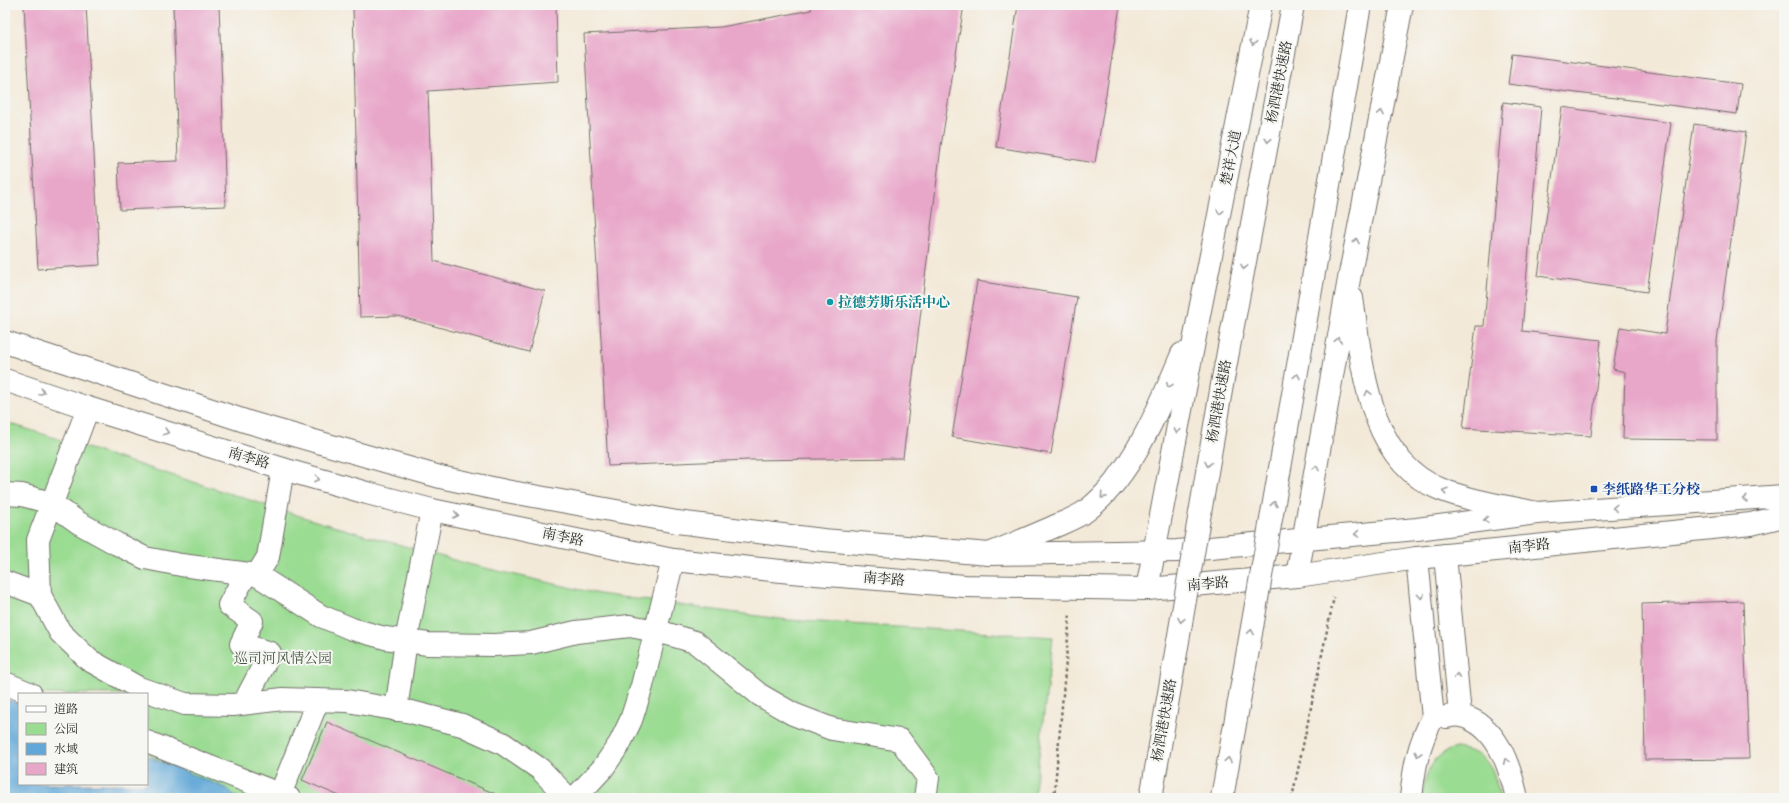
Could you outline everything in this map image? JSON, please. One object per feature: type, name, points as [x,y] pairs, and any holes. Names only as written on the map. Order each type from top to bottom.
[{"type":"main road","name":"楚祥大道","points":[[1200,310],[1261,5]]},
{"type":"main road","name":"杨泗港快速路","points":[[1151,798],[1222,387],[1293,5]]},
{"type":"main road","points":[[1222,798],[1298,370],[1360,5]]},
{"type":"main road","points":[[1297,576],[1349,279],[1402,5]]},
{"type":"main road","points":[[1349,279],[1363,373],[1373,411],[1399,460],[1418,478],[1439,489],[1537,513]]},
{"type":"main road","points":[[1147,589],[1200,310]]},
{"type":"main road","points":[[988,554],[1065,522],[1085,512],[1101,498],[1130,460],[1160,405],[1200,310]]},
{"type":"main road","points":[[5,342],[248,422],[440,477],[506,491],[677,522],[823,540],[988,554],[1177,551],[1417,529],[1537,513],[1784,496]]},
{"type":"main road","name":"南李路","points":[[5,380],[88,408],[283,469],[367,494],[432,510],[673,560],[791,572],[965,586],[1147,589],[1297,576],[1342,568],[1417,558],[1750,524],[1784,516]]},
{"type":"main road","points":[[88,408],[38,540],[40,595],[60,632],[89,660],[139,688],[186,704],[244,704],[283,699],[347,701],[396,710],[462,725],[502,743],[540,769],[568,798]]},
{"type":"main road","points":[[244,704],[270,653],[241,644],[252,621],[229,605],[268,556],[283,469]]},
{"type":"main road","points":[[5,494],[22,495],[51,503],[79,523],[145,558],[181,565],[252,575],[321,616],[352,629],[385,638],[428,644],[494,645],[531,643],[576,632],[630,626],[695,642],[760,696],[793,714],[832,729],[900,740],[928,778],[925,798]]},
{"type":"main road","points":[[396,710],[406,641],[432,510]]},
{"type":"main road","points":[[1445,555],[1460,715]]},
{"type":"main road","points":[[1411,798],[1418,753],[1423,736],[1433,718],[1417,558]]},
{"type":"main road","points":[[574,798],[603,768],[620,743],[628,726],[642,686],[673,560]]},
{"type":"main road","points":[[5,582],[40,595]]},
{"type":"main road","points":[[5,683],[29,693]]},
{"type":"main road","points":[[148,742],[284,796],[318,700]]},
{"type":"main road","points":[[1433,718],[1460,715],[1477,723],[1492,736],[1500,748],[1508,765],[1517,798]]},
{"type":"path","points":[[1292,798],[1330,609],[1342,568]]},
{"type":"path","points":[[1054,798],[1072,588]]},
{"type":"green space","name":"巡司河风情公园","points":[[5,422],[322,523],[472,565],[599,594],[788,620],[1053,637],[1034,798],[216,798],[148,754],[148,693],[29,693],[5,683]]},
{"type":"green space","points":[[1456,748],[1476,753],[1483,758],[1492,770],[1500,798],[1422,798],[1427,774],[1435,760],[1447,751]]},
{"type":"water","points":[[5,698],[18,704],[18,785],[148,785],[148,756],[226,788],[238,798],[5,798]]},
{"type":"building","points":[[24,5],[86,5],[100,265],[38,269]]},
{"type":"building","points":[[173,5],[219,5],[226,206],[120,210],[118,163],[178,161]]},
{"type":"building","points":[[353,5],[424,5],[424,7],[439,5],[556,5],[558,82],[428,91],[434,261],[545,291],[529,352],[398,316],[360,317]]},
{"type":"building","points":[[812,5],[964,5],[941,146],[903,458],[748,460],[608,466],[584,34],[721,27],[811,10]]},
{"type":"building","points":[[1018,5],[1120,6],[1095,163],[996,147]]},
{"type":"building","points":[[1512,54],[1741,84],[1737,114],[1508,84]]},
{"type":"building","points":[[1503,102],[1541,107],[1522,331],[1601,340],[1591,436],[1463,428],[1476,326],[1484,326]]},
{"type":"building","points":[[1562,107],[1671,123],[1647,292],[1538,276]]},
{"type":"building","points":[[1694,124],[1746,132],[1717,341],[1717,440],[1623,439],[1625,372],[1613,369],[1620,327],[1665,334]]},
{"type":"building","points":[[977,281],[1077,297],[1051,454],[952,437]]},
{"type":"building","points":[[1743,601],[1749,759],[1645,760],[1642,604]]},
{"type":"building","points":[[1784,654],[1784,666],[1783,666],[1782,656]]},
{"type":"building","points":[[327,722],[505,798],[344,798],[302,780]]},
{"type":"place","name":"拉德芳斯乐活中心","points":[[830,302]]},
{"type":"place","name":"李纸路华工分校","points":[[1594,489]]}]
